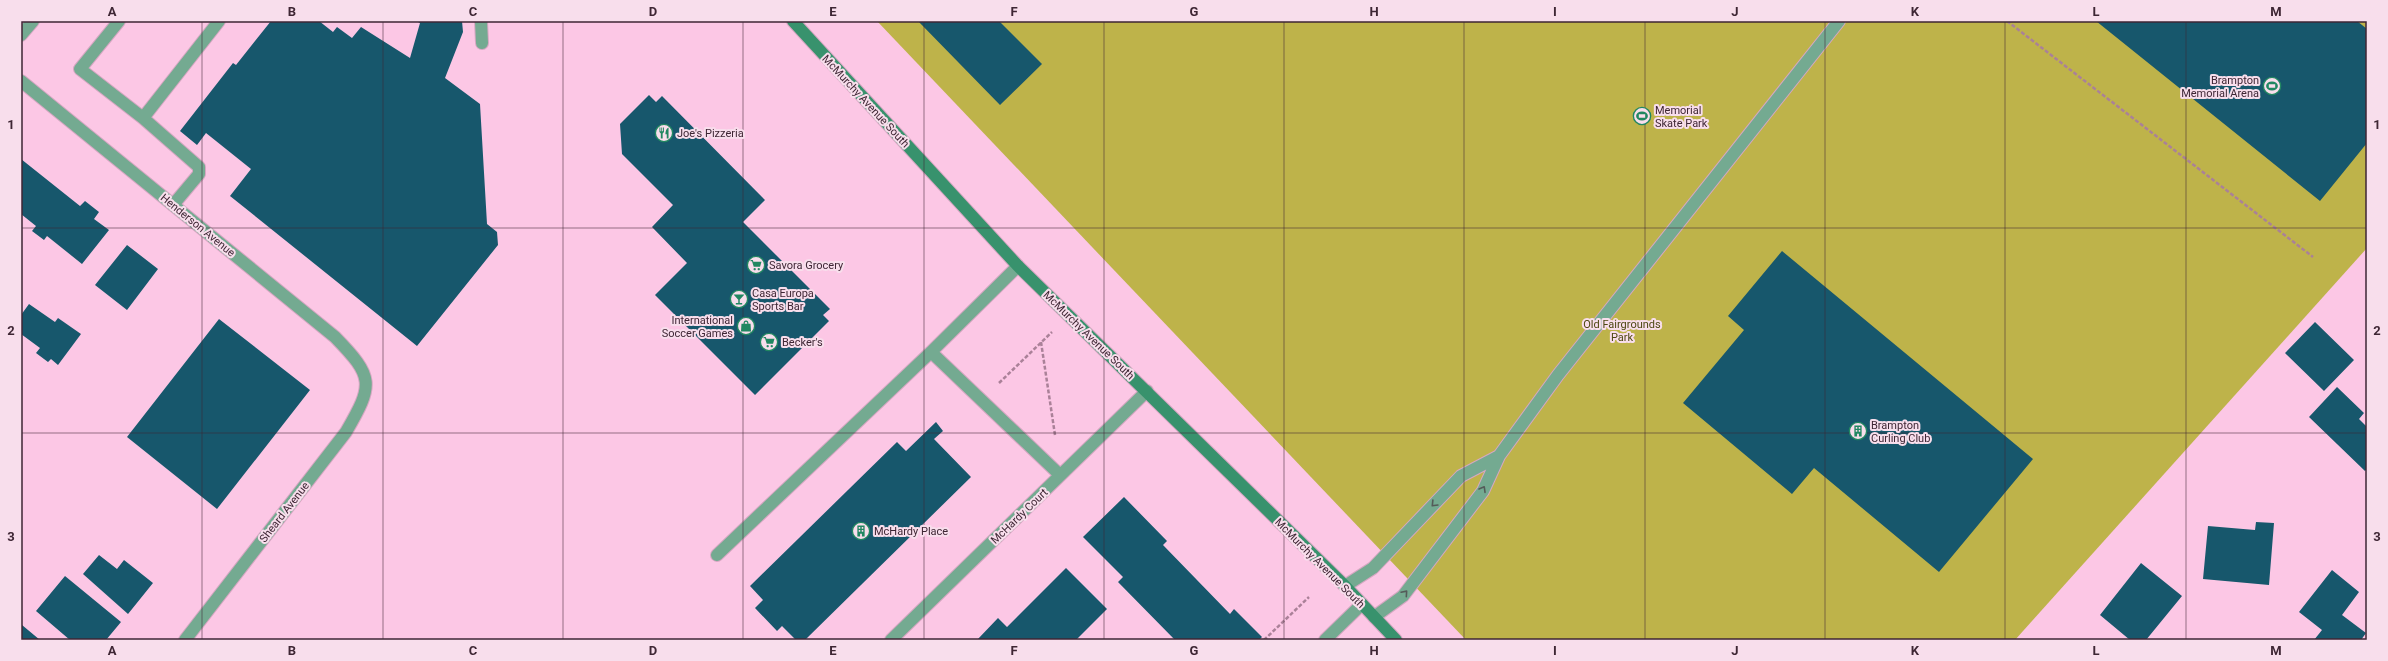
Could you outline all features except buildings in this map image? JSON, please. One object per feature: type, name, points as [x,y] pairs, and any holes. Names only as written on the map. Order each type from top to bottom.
[{"type":"street","points":[[21,35],[33,21]]},
{"type":"street","points":[[119,21],[80,69],[143,118],[199,167],[199,174],[173,205]]},
{"type":"street","points":[[143,118],[219,21]]},
{"type":"street","points":[[481,21],[482,44]]},
{"type":"street","name":"McMurchy Avenue South","points":[[793,21],[1018,266],[1147,391],[1344,586],[1396,640]]},
{"type":"street","points":[[1374,617],[1403,596],[1483,491],[1499,456],[1558,375],[1839,21]]},
{"type":"street","name":"Henderson Avenue","points":[[21,81],[335,337],[354,356],[366,376]]},
{"type":"street","points":[[717,555],[932,352],[1018,266]]},
{"type":"street","points":[[932,352],[1060,475]]},
{"type":"street","name":"Sheard Avenue","points":[[185,640],[346,432],[366,393],[366,376]]},
{"type":"street","name":"McHardy Court","points":[[891,640],[1147,391]]},
{"type":"street","points":[[1344,586],[1373,568],[1461,476],[1499,456]]},
{"type":"street","points":[[1325,640],[1362,604]]},
{"type":"path","points":[[2007,21],[2313,257]]},
{"type":"path","points":[[981,400],[1053,331]]},
{"type":"path","points":[[1041,342],[1055,436]]},
{"type":"path","points":[[1264,640],[1309,597]]},
{"type":"green space","name":"Old Fairgrounds Park","points":[[877,21],[2367,21],[2367,248],[2015,640],[1466,640]]},
{"type":"place","name":"Brampton Memorial Arena","points":[[2272,86]]},
{"type":"place","name":"Memorial Skate Park","points":[[1642,116]]},
{"type":"place","name":"Joe's Pizzeria","points":[[664,133]]},
{"type":"place","name":"Savora Grocery","points":[[756,265]]},
{"type":"place","name":"Casa Europa Sports Bar","points":[[739,299]]},
{"type":"place","name":"International Soccer Games","points":[[746,326]]},
{"type":"place","name":"Becker's","points":[[769,342]]},
{"type":"place","name":"Brampton Curling Club","points":[[1858,431]]},
{"type":"place","name":"McHardy Place","points":[[861,531]]}]
